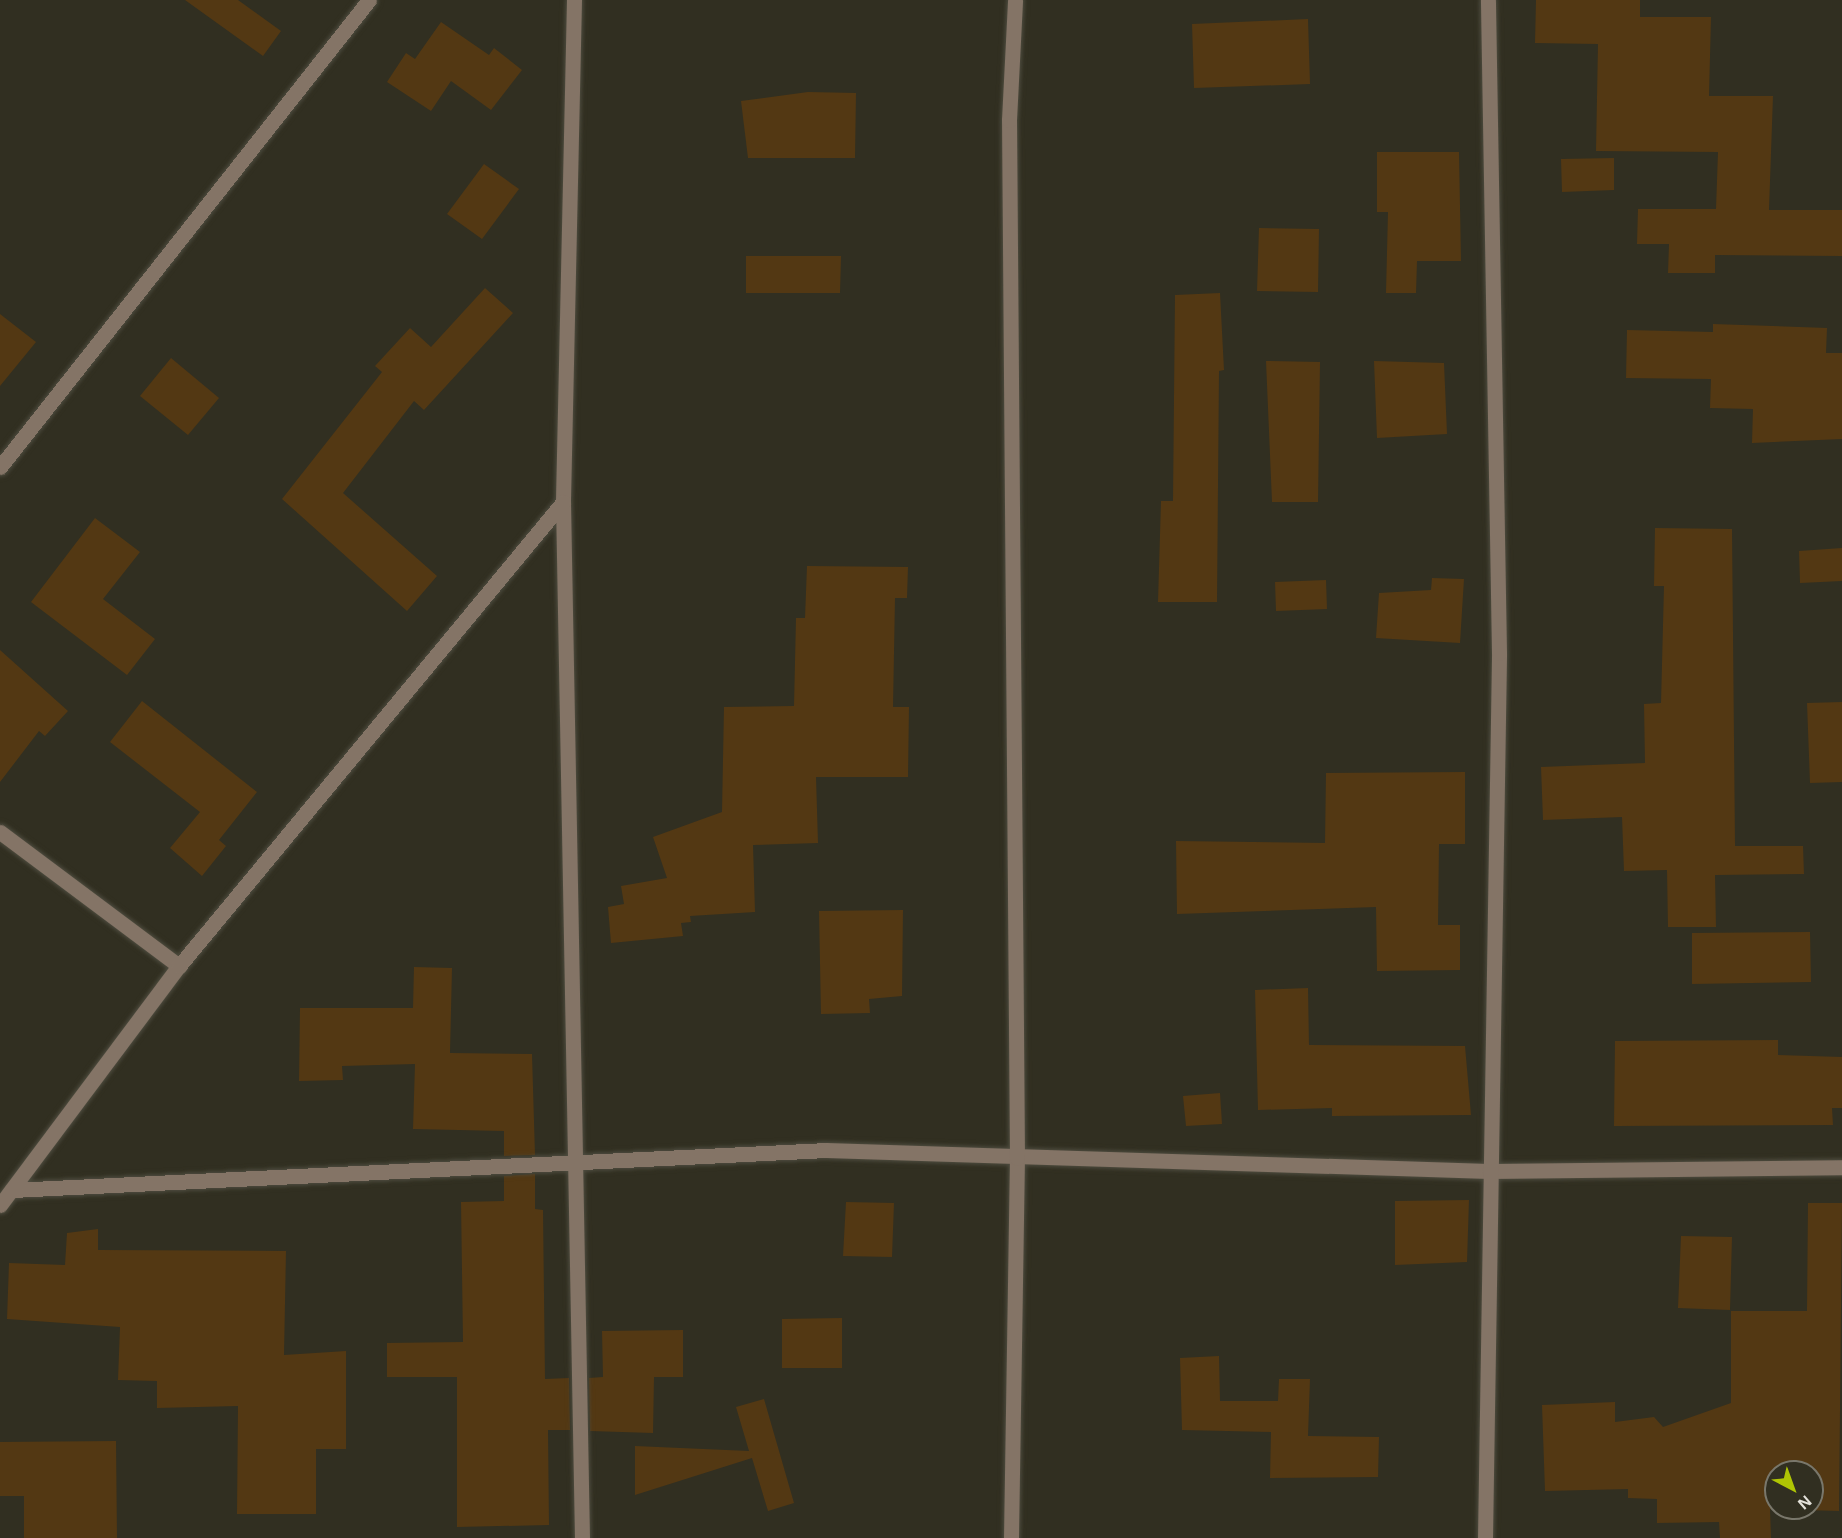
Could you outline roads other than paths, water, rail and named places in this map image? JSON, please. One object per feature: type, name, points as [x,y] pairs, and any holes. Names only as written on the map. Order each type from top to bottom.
[{"type":"street","points":[[0,467],[369,0]]},
{"type":"street","points":[[574,0],[563,502],[582,1538]]},
{"type":"street","points":[[1011,1538],[1017,1158],[1009,120],[1015,0]]},
{"type":"street","points":[[1485,1538],[1489,1171],[1499,653],[1488,0]]},
{"type":"street","points":[[0,1205],[179,966],[563,502]]},
{"type":"street","points":[[0,832],[179,966]]},
{"type":"street","points":[[12,1190],[576,1165],[826,1150],[1017,1158],[1489,1171],[1842,1167]]}]
